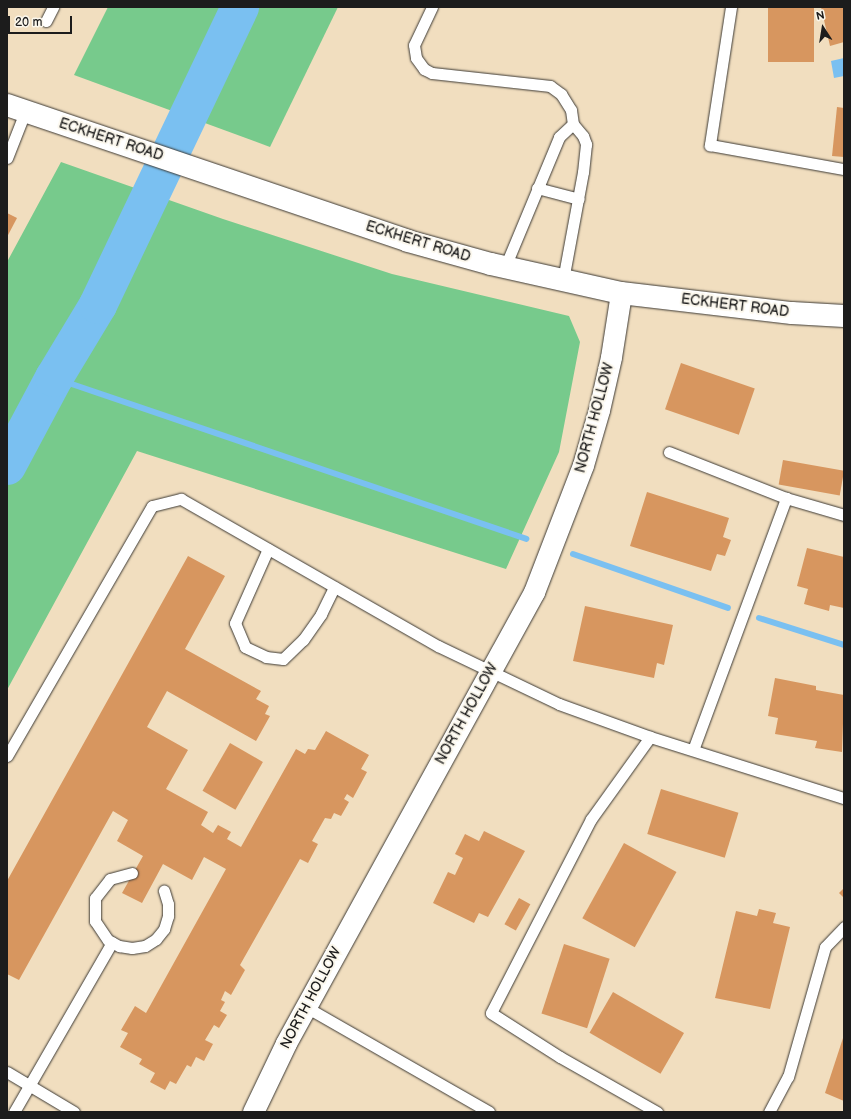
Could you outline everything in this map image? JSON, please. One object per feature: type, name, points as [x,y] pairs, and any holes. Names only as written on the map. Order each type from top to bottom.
[{"type":"main road","name":"ECKHERT ROAD","points":[[16,108],[408,241],[505,267],[621,293],[792,313],[844,316]]},
{"type":"street","name":"NORTH HOLLOW","points":[[253,1112],[306,1007],[534,592],[583,464],[611,357],[621,293]]},
{"type":"lane","points":[[46,21],[53,7]]},
{"type":"lane","points":[[432,7],[414,45],[416,58],[424,69],[432,73],[550,86],[561,94],[571,110],[573,124],[583,136],[586,144],[579,199],[563,280]]},
{"type":"lane","points":[[731,7],[710,145],[844,169]]},
{"type":"lane","points":[[7,158],[16,108]]},
{"type":"lane","points":[[505,267],[559,137],[573,124]]},
{"type":"lane","points":[[537,188],[579,199]]},
{"type":"lane","points":[[669,452],[786,498],[844,515]]},
{"type":"lane","points":[[693,750],[786,498]]},
{"type":"lane","points":[[7,756],[152,506],[181,499],[438,646],[559,704],[650,737],[844,798]]},
{"type":"lane","points":[[268,549],[235,623],[245,647],[266,657],[283,659],[303,640],[320,614],[334,587]]},
{"type":"lane","points":[[650,737],[591,819],[491,1013],[560,1057],[657,1112]]},
{"type":"lane","points":[[132,873],[110,879],[95,898],[95,921],[100,932],[112,942],[132,948],[145,946],[156,939],[164,929],[168,916],[168,904],[164,891]]},
{"type":"lane","points":[[769,1112],[788,1077],[825,947],[844,927]]},
{"type":"lane","points":[[14,1112],[112,942]]},
{"type":"lane","points":[[306,1007],[489,1112]]},
{"type":"lane","points":[[7,1072],[74,1112]]},
{"type":"green space","points":[[108,7],[338,7],[270,147],[74,75]]},
{"type":"green space","points":[[61,162],[223,219],[392,274],[569,316],[580,342],[559,452],[506,569],[137,451],[7,690],[7,262]]},
{"type":"water","points":[[844,58],[844,76],[834,78],[831,61]]},
{"type":"building","points":[[768,7],[814,7],[814,62],[768,62]]},
{"type":"building","points":[[821,7],[844,7],[844,42],[830,46]]},
{"type":"building","points":[[837,107],[844,108],[844,157],[832,156]]},
{"type":"building","points":[[7,213],[17,218],[7,237]]},
{"type":"building","points":[[681,363],[755,388],[739,435],[665,409]]},
{"type":"building","points":[[783,460],[844,471],[840,495],[779,485]]},
{"type":"building","points":[[647,492],[729,518],[723,537],[731,540],[725,556],[717,554],[711,571],[630,546]]},
{"type":"building","points":[[807,548],[844,557],[844,608],[830,605],[829,611],[804,604],[808,589],[797,586]]},
{"type":"building","points":[[188,556],[225,576],[185,649],[261,691],[256,699],[269,706],[265,714],[270,716],[256,741],[167,691],[147,727],[188,750],[166,789],[208,812],[201,825],[213,833],[218,825],[231,832],[227,839],[241,847],[296,749],[305,754],[308,749],[315,750],[326,731],[369,755],[361,769],[367,772],[353,798],[347,794],[344,799],[349,802],[341,816],[334,813],[331,819],[325,818],[312,841],[318,844],[308,863],[300,859],[240,965],[245,970],[231,995],[225,991],[221,1000],[225,1002],[220,1011],[227,1015],[219,1028],[214,1025],[205,1040],[213,1044],[204,1061],[196,1057],[191,1067],[187,1065],[176,1084],[170,1081],[165,1090],[150,1082],[155,1073],[139,1064],[142,1059],[120,1047],[128,1033],[121,1030],[135,1006],[146,1013],[226,869],[204,857],[192,880],[163,864],[142,903],[122,893],[143,856],[117,841],[128,820],[113,811],[19,980],[7,974],[7,881]]},
{"type":"building","points":[[585,606],[673,625],[664,665],[657,663],[654,678],[573,661]]},
{"type":"building","points":[[775,678],[816,686],[816,690],[844,695],[842,752],[815,748],[817,741],[775,734],[778,718],[768,716]]},
{"type":"building","points":[[230,743],[263,762],[235,810],[202,791]]},
{"type":"building","points":[[661,789],[738,813],[725,858],[647,834]]},
{"type":"building","points":[[484,831],[525,851],[488,917],[479,913],[474,923],[433,903],[448,872],[455,875],[463,858],[455,854],[465,834],[479,841]]},
{"type":"building","points":[[624,843],[676,872],[635,947],[582,918]]},
{"type":"building","points":[[844,888],[844,898],[839,893]]},
{"type":"building","points":[[519,898],[530,904],[516,931],[504,924]]},
{"type":"building","points":[[759,909],[776,913],[773,923],[790,927],[770,1009],[715,998],[736,911],[757,916]]},
{"type":"building","points":[[564,944],[610,959],[587,1028],[541,1013]]},
{"type":"building","points":[[613,992],[684,1033],[661,1074],[590,1033]]},
{"type":"building","points":[[844,1038],[844,1101],[825,1093]]},
{"type":"waterway","points":[[7,466],[54,378],[98,305],[240,7]]},
{"type":"waterway","points":[[54,378],[526,539]]},
{"type":"waterway","points":[[573,554],[728,608]]},
{"type":"waterway","points":[[759,618],[844,645]]}]
